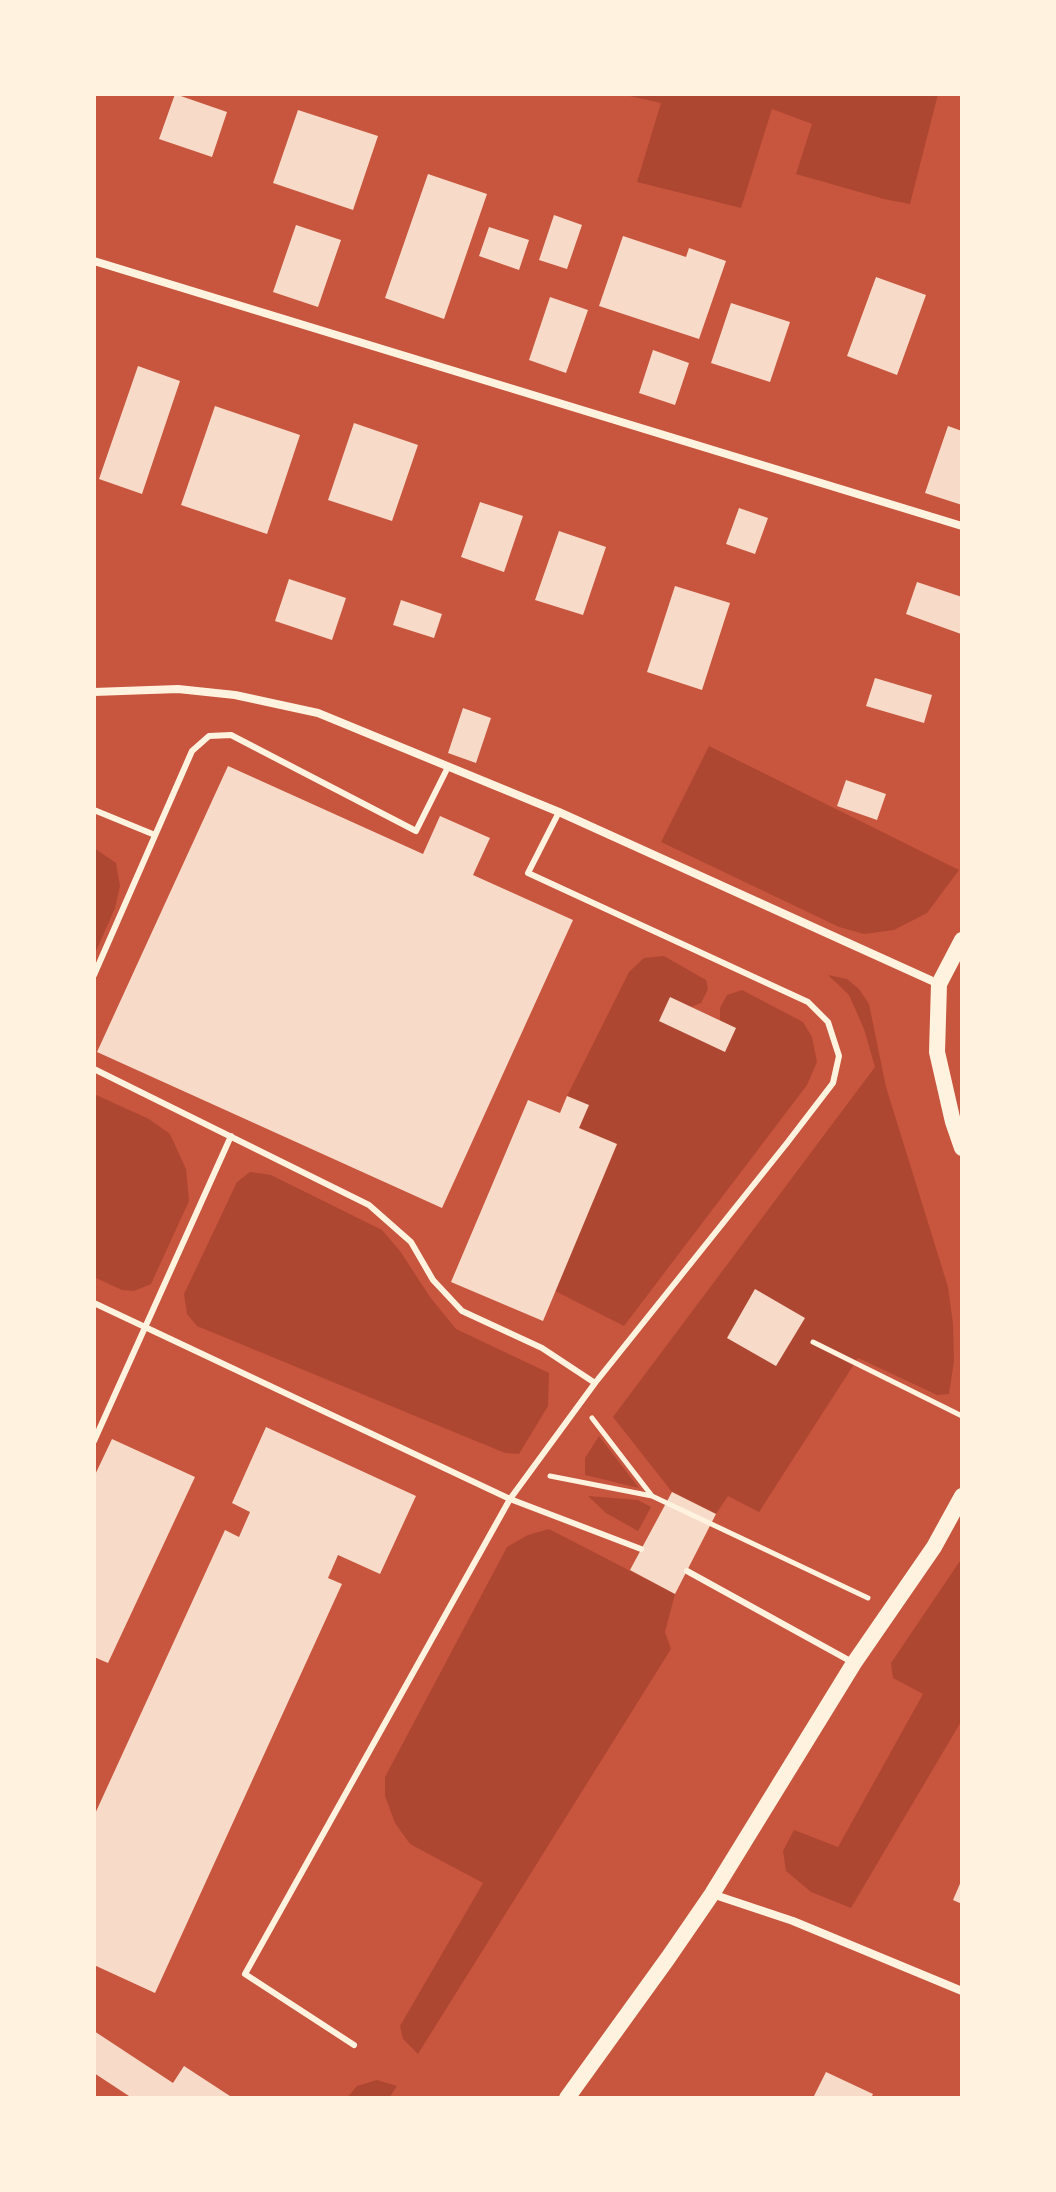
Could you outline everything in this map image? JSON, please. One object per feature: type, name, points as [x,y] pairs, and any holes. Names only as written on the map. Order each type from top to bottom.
[{"type":"main road","points":[[962,940],[939,984],[937,1052],[962,1148]]},
{"type":"main road","points":[[567,2098],[712,1894],[854,1663],[934,1547],[962,1496]]},
{"type":"street","points":[[94,261],[962,526]]},
{"type":"street","points":[[94,692],[178,689],[235,695],[318,713],[559,812],[939,984]]},
{"type":"street","points":[[712,1894],[793,1921],[962,1991]]},
{"type":"lane","points":[[94,975],[192,751],[209,736],[231,735],[416,831],[448,767]]},
{"type":"lane","points":[[94,810],[155,835]]},
{"type":"lane","points":[[354,2045],[245,1974],[510,1499],[595,1383],[833,1083],[839,1056],[828,1022],[808,1002],[528,873],[559,812]]},
{"type":"lane","points":[[94,1069],[369,1205],[411,1242],[433,1280],[462,1311],[542,1348],[595,1383]]},
{"type":"lane","points":[[94,1441],[231,1136]]},
{"type":"lane","points":[[94,1303],[510,1499],[641,1549]]},
{"type":"lane","points":[[687,1571],[854,1663]]},
{"type":"path","points":[[813,1342],[962,1416]]},
{"type":"path","points":[[580,1403],[652,1496]]},
{"type":"path","points":[[530,1472],[652,1496],[868,1598]]},
{"type":"shaded area","points":[[621,94],[938,94],[910,204],[796,174],[812,124],[772,109],[741,208],[637,182],[661,103]]},
{"type":"shaded area","points":[[709,746],[959,870],[927,913],[894,930],[864,934],[839,927],[661,842]]},
{"type":"shaded area","points":[[94,848],[116,863],[120,886],[115,908],[94,956]]},
{"type":"shaded area","points":[[664,956],[706,980],[708,989],[701,1003],[691,1007],[720,1021],[720,1008],[727,995],[742,990],[803,1022],[812,1037],[817,1062],[807,1085],[624,1326],[555,1291],[617,1145],[579,1128],[588,1105],[567,1096],[629,972],[644,958]]},
{"type":"shaded area","points":[[828,975],[847,979],[859,989],[869,1004],[886,1087],[948,1287],[954,1361],[949,1394],[937,1395],[858,1358],[759,1512],[728,1496],[716,1514],[672,1492],[613,1417],[875,1067],[864,1029],[849,995]]},
{"type":"shaded area","points":[[94,1094],[149,1119],[170,1134],[186,1169],[189,1201],[151,1284],[134,1291],[122,1290],[94,1277]]},
{"type":"shaded area","points":[[250,1172],[271,1175],[382,1230],[456,1329],[549,1373],[548,1406],[519,1454],[505,1453],[197,1326],[187,1314],[184,1294],[237,1182]]},
{"type":"shaded area","points":[[599,1436],[639,1488],[585,1475],[585,1458]]},
{"type":"shaded area","points":[[588,1496],[638,1500],[651,1507],[638,1531],[606,1513]]},
{"type":"shaded area","points":[[549,1529],[675,1594],[665,1632],[671,1649],[418,2054],[403,2039],[400,2026],[483,1883],[410,1844],[395,1823],[385,1796],[385,1777],[507,1547],[528,1535]]},
{"type":"shaded area","points":[[962,1558],[962,1720],[851,1908],[811,1892],[786,1871],[783,1851],[794,1830],[838,1847],[923,1694],[893,1678],[891,1663]]},
{"type":"shaded area","points":[[377,2080],[397,2086],[389,2098],[347,2098],[357,2086]]},
{"type":"building","points":[[175,94],[227,112],[212,157],[159,139]]},
{"type":"building","points":[[298,110],[378,136],[353,210],[273,183]]},
{"type":"building","points":[[428,174],[487,194],[444,319],[385,298]]},
{"type":"building","points":[[554,215],[582,225],[567,269],[539,260]]},
{"type":"building","points":[[296,225],[341,240],[318,307],[273,292]]},
{"type":"building","points":[[489,227],[529,240],[519,270],[479,256]]},
{"type":"building","points":[[623,236],[686,257],[689,248],[726,261],[699,339],[599,306]]},
{"type":"building","points":[[876,277],[926,295],[897,375],[847,356]]},
{"type":"building","points":[[550,297],[588,310],[566,373],[529,360]]},
{"type":"building","points":[[731,303],[790,322],[770,382],[711,363]]},
{"type":"building","points":[[653,350],[689,363],[675,405],[639,393]]},
{"type":"building","points":[[138,366],[180,381],[142,494],[99,479]]},
{"type":"building","points":[[215,406],[300,435],[267,534],[181,505]]},
{"type":"building","points":[[354,423],[418,445],[392,521],[328,500]]},
{"type":"building","points":[[948,426],[962,431],[962,505],[925,493]]},
{"type":"building","points":[[480,502],[523,516],[504,572],[461,557]]},
{"type":"building","points":[[739,508],[768,518],[755,554],[726,544]]},
{"type":"building","points":[[559,531],[606,547],[583,615],[535,600]]},
{"type":"building","points":[[289,579],[346,598],[332,640],[275,621]]},
{"type":"building","points":[[917,582],[962,597],[961,634],[906,614]]},
{"type":"building","points":[[675,586],[730,603],[702,690],[647,672]]},
{"type":"building","points":[[401,600],[442,614],[434,638],[393,625]]},
{"type":"building","points":[[875,678],[932,695],[924,723],[866,706]]},
{"type":"building","points":[[463,708],[491,718],[476,763],[448,753]]},
{"type":"building","points":[[228,766],[423,854],[440,816],[490,838],[473,875],[573,920],[442,1208],[97,1052]]},
{"type":"building","points":[[846,780],[886,794],[877,820],[837,806]]},
{"type":"building","points":[[670,997],[736,1028],[725,1052],[659,1021]]},
{"type":"building","points":[[567,1096],[589,1105],[579,1128],[617,1144],[543,1321],[451,1282],[528,1100],[560,1113]]},
{"type":"building","points":[[755,1289],[805,1318],[776,1366],[727,1338]]},
{"type":"building","points":[[266,1427],[416,1496],[380,1574],[338,1555],[328,1578],[342,1584],[155,1993],[94,1965],[94,1816],[225,1530],[239,1537],[250,1512],[232,1503]]},
{"type":"building","points":[[112,1439],[195,1477],[108,1663],[94,1657],[94,1477]]},
{"type":"building","points":[[672,1492],[716,1514],[675,1594],[630,1570]]},
{"type":"building","points":[[962,1879],[962,1904],[953,1900]]},
{"type":"building","points":[[94,2031],[173,2083],[184,2066],[233,2098],[132,2098],[94,2073]]},
{"type":"building","points":[[826,2072],[873,2094],[871,2098],[813,2098]]}]
